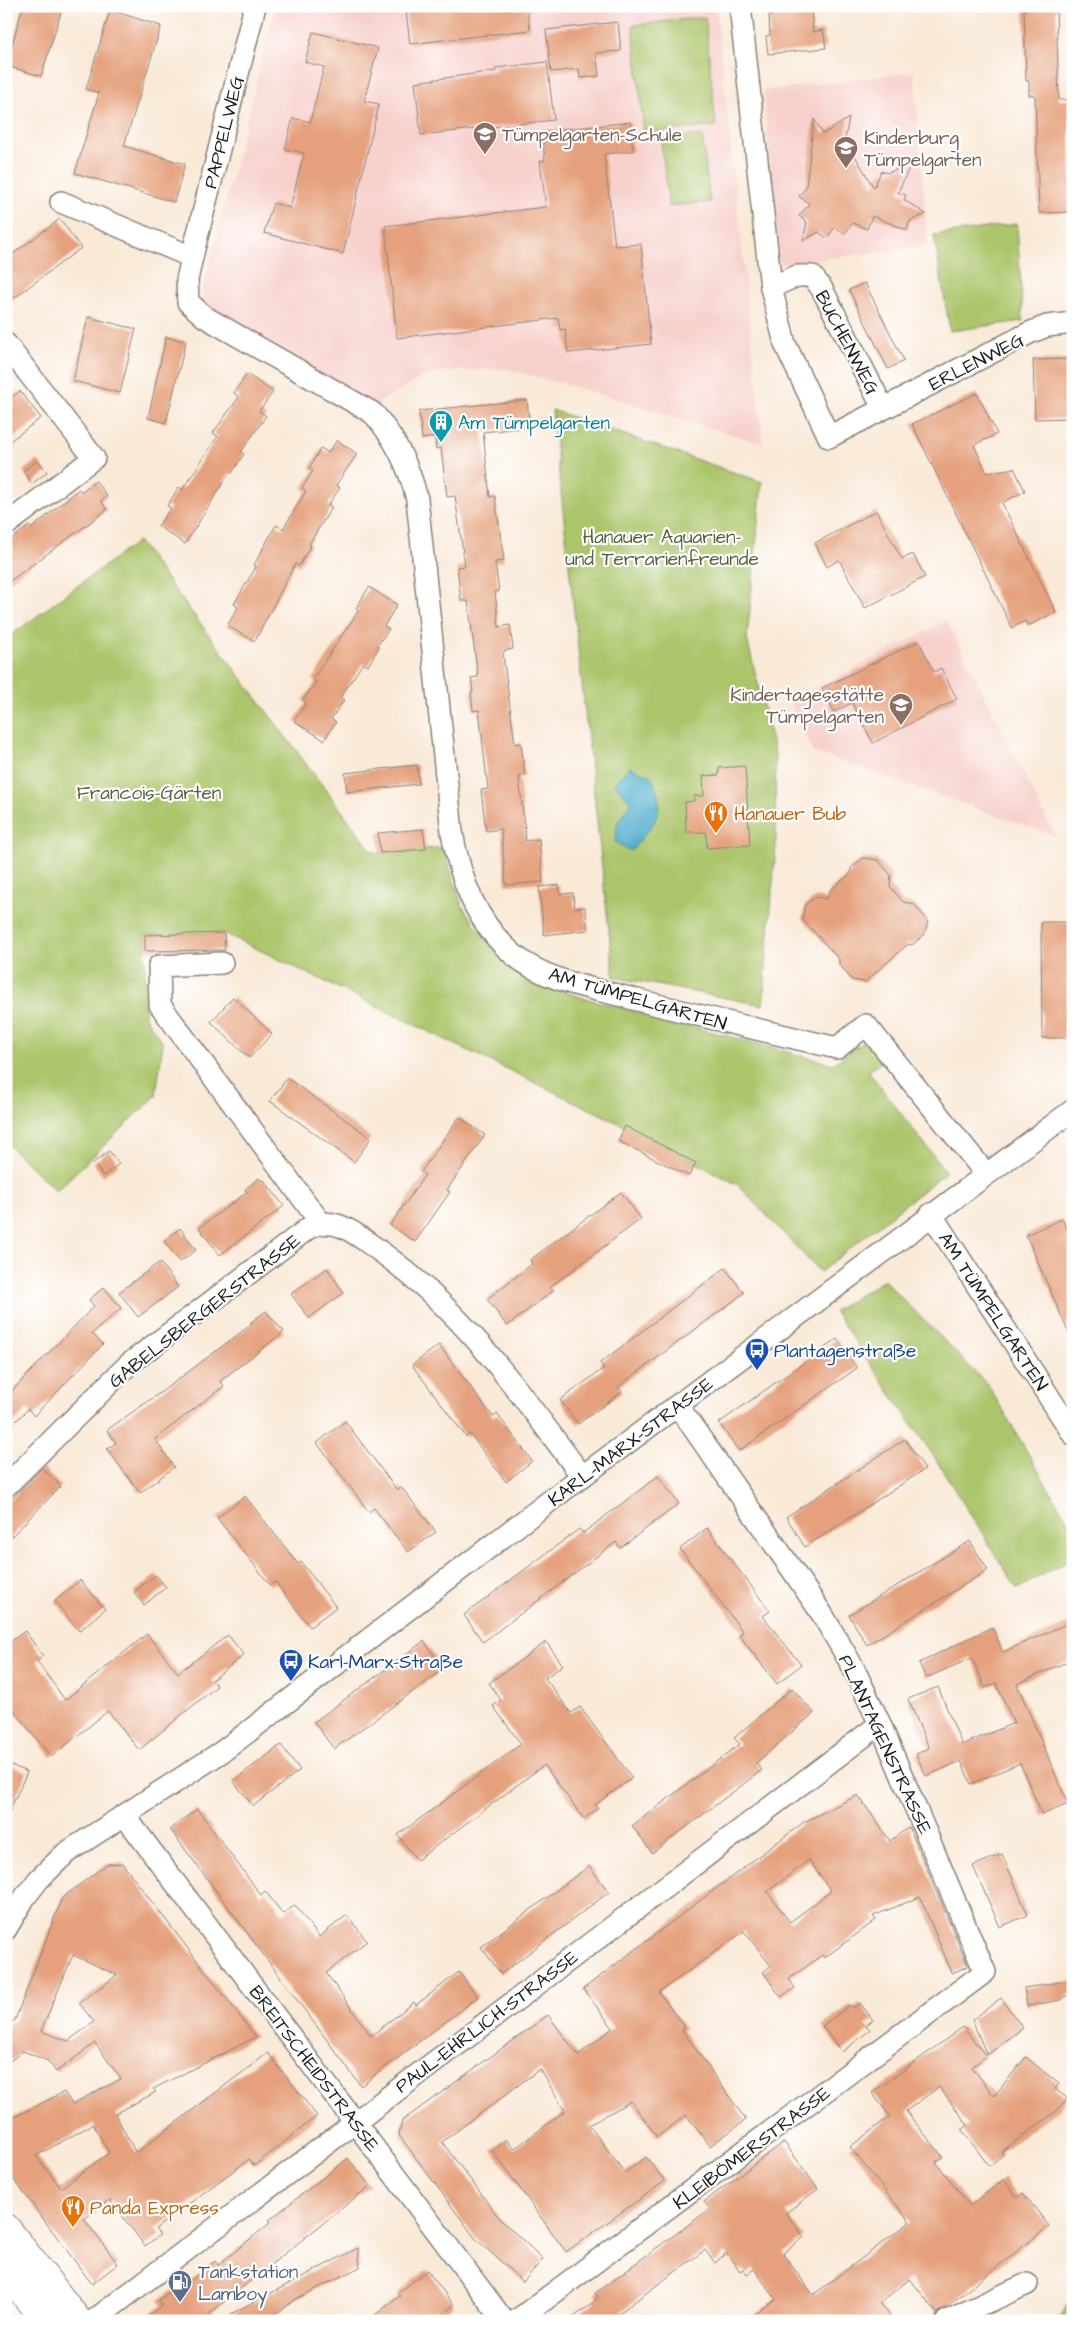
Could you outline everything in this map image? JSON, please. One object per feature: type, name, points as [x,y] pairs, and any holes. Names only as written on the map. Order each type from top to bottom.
[{"type":"main road","points":[[6,2228],[78,2321]]},
{"type":"main road","points":[[6,2270],[45,2321]]},
{"type":"street","name":"PAPPELWEG","points":[[187,280],[255,6]]},
{"type":"street","name":"BUCHENWEG","points":[[740,6],[771,287],[785,344],[829,437],[883,408],[822,289],[812,276],[797,276],[771,287]]},
{"type":"street","points":[[61,202],[192,257]]},
{"type":"street","name":"AM TÜMPELGARTEN","points":[[187,280],[188,302],[205,317],[372,413],[392,436],[405,461],[417,499],[452,832],[459,867],[468,893],[489,928],[514,955],[560,979],[741,1027],[837,1048],[866,1025],[986,1174]]},
{"type":"street","name":"ERLENWEG","points":[[883,408],[1035,331],[1047,326],[1073,323]]},
{"type":"street","points":[[6,344],[94,458],[6,525]]},
{"type":"street","name":"GABELSBERGERSTRASSE","points":[[222,963],[158,966],[160,1005],[320,1222]]},
{"type":"street","name":"KARL-MARX-STRASSE","points":[[6,1929],[25,1897],[51,1866],[66,1854],[223,1752],[582,1476],[1073,1110]]},
{"type":"street","name":"AM TÜMPELGARTEN","points":[[931,1214],[1073,1434]]},
{"type":"street","name":"GABELSBERGERSTRASSE","points":[[6,1486],[129,1364],[302,1233],[320,1222],[337,1224],[351,1231],[399,1264],[445,1305],[486,1350],[582,1476]]},
{"type":"street","name":"PLANTAGENSTRASSE","points":[[678,1406],[822,1614],[853,1667],[880,1724],[985,1972]]},
{"type":"street","name":"PAUL-EHRLICH-STRASSE","points":[[93,2321],[880,1724]]},
{"type":"street","name":"BREITSCHEIDSTRASSE","points":[[125,1816],[504,2321]]},
{"type":"street","name":"KLEIBÖMERSTRASSE","points":[[516,2321],[985,1972]]},
{"type":"street","points":[[947,2321],[1027,2284]]},
{"type":"shaded area","name":"Tümpelgarten-Schule","points":[[276,6],[716,6],[763,444],[573,386],[505,369],[436,372],[421,378],[374,406],[199,304]]},
{"type":"shaded area","name":"Kinderburg Tümpelgarten","points":[[914,72],[928,246],[779,264],[763,91]]},
{"type":"shaded area","name":"Kindertagesstätte Tümpelgarten","points":[[947,621],[1055,836],[812,751],[790,701]]},
{"type":"green space","points":[[705,17],[716,126],[644,133],[633,25]]},
{"type":"green space","points":[[702,135],[710,202],[669,206],[661,140]]},
{"type":"green space","points":[[1017,224],[1023,321],[950,331],[934,235]]},
{"type":"green space","name":"Hanauer Aquarien- und Terrarienfreunde","points":[[552,410],[762,482],[747,639],[775,754],[776,845],[763,1005],[614,977]]},
{"type":"green space","name":"Francois-Gärten","points":[[138,541],[372,851],[380,853],[446,847],[451,873],[462,905],[478,929],[515,968],[540,984],[584,998],[833,1064],[866,1040],[881,1062],[868,1071],[946,1172],[820,1272],[738,1185],[625,1126],[224,933],[145,935],[145,1017],[163,1043],[156,1096],[56,1191],[6,1143],[6,639]]},
{"type":"green space","points":[[884,1280],[988,1385],[1073,1530],[1073,1558],[1017,1589],[935,1458],[834,1311]]},
{"type":"green space","points":[[1073,2295],[1073,2321],[1058,2321]]},
{"type":"water","points":[[630,767],[651,776],[659,800],[659,809],[652,825],[631,851],[615,842],[618,821],[631,802],[614,784]]},
{"type":"building","points":[[23,6],[63,6],[41,76],[6,66]]},
{"type":"building","points":[[449,6],[527,6],[530,30],[410,44],[406,11]]},
{"type":"building","points":[[771,6],[811,6],[813,32],[823,30],[826,48],[768,54],[766,36],[770,35],[769,15],[772,15]]},
{"type":"building","points":[[1024,6],[1056,6],[1059,100],[1069,100],[1072,212],[1039,213],[1035,95],[1029,95],[1029,81],[1026,81]]},
{"type":"building","points":[[110,10],[161,26],[124,146],[185,164],[174,202],[75,173],[99,93],[86,89]]},
{"type":"building","points":[[618,22],[621,51],[596,53],[599,76],[580,78],[579,69],[551,72],[546,30]]},
{"type":"building","points":[[313,32],[378,48],[364,101],[379,104],[343,254],[264,233],[273,203],[290,208],[304,153],[285,149],[293,118],[310,122],[324,67],[305,62]]},
{"type":"building","points":[[547,62],[554,120],[421,135],[415,82],[496,71],[496,68]]},
{"type":"building","points":[[849,118],[845,139],[874,188],[881,171],[887,173],[911,164],[898,192],[906,195],[904,200],[926,214],[910,221],[907,230],[872,216],[867,229],[853,223],[844,234],[835,227],[827,238],[819,232],[803,241],[807,222],[799,216],[809,204],[799,196],[806,187],[814,119],[823,134]]},
{"type":"building","points":[[630,122],[633,151],[604,154],[615,246],[641,244],[651,344],[568,353],[565,329],[560,330],[558,318],[397,338],[385,226],[546,207],[540,161],[545,160],[542,132]]},
{"type":"building","points":[[60,219],[81,248],[6,304],[6,259]]},
{"type":"building","points":[[865,283],[904,361],[888,369],[849,290]]},
{"type":"building","points":[[88,317],[136,329],[120,393],[73,381]]},
{"type":"building","points":[[166,337],[186,341],[166,423],[148,418]]},
{"type":"building","points":[[1073,359],[1073,418],[1035,419],[1033,360]]},
{"type":"building","points":[[247,374],[273,392],[259,411],[266,416],[241,452],[244,454],[232,473],[230,472],[185,544],[158,526],[171,508],[167,506],[179,487],[182,490],[218,436],[213,433],[239,397],[234,393]]},
{"type":"building","points":[[20,391],[41,418],[6,444],[6,401]]},
{"type":"building","points":[[977,393],[997,434],[974,445],[987,473],[1014,468],[1025,491],[1002,503],[1056,612],[1028,626],[1025,621],[1012,628],[912,424]]},
{"type":"building","points":[[527,400],[530,427],[483,432],[490,497],[495,496],[504,561],[495,562],[499,591],[495,592],[499,627],[510,625],[513,649],[504,651],[503,655],[515,744],[521,743],[525,776],[519,777],[526,841],[539,839],[543,882],[506,885],[501,829],[486,831],[481,790],[488,789],[479,710],[473,711],[471,692],[473,692],[471,678],[478,677],[468,601],[461,601],[457,567],[465,566],[455,496],[447,497],[441,448],[436,449],[435,437],[422,439],[419,411]]},
{"type":"building","points":[[337,440],[357,454],[336,485],[340,488],[328,505],[332,507],[309,544],[311,545],[299,566],[295,564],[255,641],[227,626],[238,607],[234,604],[256,567],[254,565],[276,525],[283,529],[306,491],[302,488],[313,471],[309,468],[321,448],[328,453]]},
{"type":"building","points":[[38,460],[47,472],[32,484],[23,471]]},
{"type":"building","points":[[96,481],[107,496],[101,501],[107,510],[6,584],[6,543],[29,526],[31,529],[79,489],[81,492]]},
{"type":"building","points":[[876,511],[902,559],[913,554],[925,577],[865,608],[839,560],[827,567],[815,543]]},
{"type":"building","points":[[369,587],[397,605],[384,626],[389,629],[377,646],[379,647],[368,666],[363,663],[340,698],[344,700],[331,719],[336,722],[324,740],[294,721],[306,703],[303,700],[316,682],[312,680],[359,610],[356,608]]},
{"type":"building","points":[[919,641],[934,672],[941,668],[957,699],[873,743],[852,703],[834,712],[822,688]]},
{"type":"building","points":[[417,765],[419,784],[347,792],[345,773]]},
{"type":"building","points":[[745,766],[750,845],[707,848],[706,832],[686,832],[685,802],[694,801],[694,796],[704,796],[703,776],[719,775],[719,768]]},
{"type":"building","points":[[423,829],[426,849],[380,853],[378,833]]},
{"type":"building","points":[[863,858],[878,860],[891,875],[890,886],[903,902],[914,904],[928,921],[925,934],[912,945],[908,944],[865,982],[852,980],[839,964],[839,959],[802,919],[805,905],[816,897],[827,899],[830,890],[851,873],[851,868]]},
{"type":"building","points":[[559,885],[560,894],[573,893],[575,908],[585,907],[588,930],[544,935],[539,887]]},
{"type":"building","points":[[1041,922],[1073,922],[1073,1038],[1042,1038]]},
{"type":"building","points":[[224,933],[225,950],[145,951],[145,935]]},
{"type":"building","points":[[233,997],[272,1034],[249,1058],[211,1022]]},
{"type":"building","points":[[287,1078],[371,1138],[354,1162],[270,1101]]},
{"type":"building","points":[[459,1117],[485,1135],[447,1190],[450,1192],[415,1242],[390,1225],[425,1175],[421,1172]]},
{"type":"building","points":[[625,1126],[696,1163],[689,1176],[618,1141]]},
{"type":"building","points":[[109,1151],[119,1164],[103,1176],[93,1163]]},
{"type":"building","points":[[259,1178],[261,1181],[264,1180],[284,1206],[220,1255],[199,1228],[247,1192],[245,1189]]},
{"type":"building","points":[[621,1192],[641,1219],[550,1287],[553,1291],[507,1326],[487,1299],[532,1264],[530,1260]]},
{"type":"building","points":[[1062,1219],[1073,1243],[1073,1343],[1026,1235]]},
{"type":"building","points":[[180,1228],[196,1250],[180,1262],[164,1241]]},
{"type":"building","points":[[160,1262],[178,1287],[138,1317],[119,1292]]},
{"type":"building","points":[[327,1268],[344,1293],[309,1318],[291,1294]]},
{"type":"building","points":[[725,1268],[744,1293],[618,1387],[622,1392],[578,1424],[560,1400],[604,1368],[600,1363]]},
{"type":"building","points":[[104,1287],[121,1308],[92,1334],[103,1344],[34,1416],[28,1409],[6,1431],[6,1397],[94,1306],[89,1300]]},
{"type":"building","points":[[266,1311],[284,1332],[220,1381],[224,1386],[155,1439],[174,1467],[140,1493],[107,1449],[116,1443],[107,1430],[164,1390],[252,1324],[251,1322]]},
{"type":"building","points":[[837,1339],[857,1368],[739,1451],[719,1423]]},
{"type":"building","points":[[439,1345],[493,1417],[497,1414],[532,1461],[506,1482],[470,1434],[466,1437],[412,1365]]},
{"type":"building","points":[[345,1421],[397,1490],[401,1487],[436,1532],[408,1552],[374,1508],[369,1512],[317,1443]]},
{"type":"building","points":[[905,1439],[925,1469],[805,1547],[786,1517]]},
{"type":"building","points":[[42,1468],[61,1486],[6,1542],[6,1505]]},
{"type":"building","points":[[658,1476],[679,1504],[620,1548],[616,1542],[483,1642],[464,1615],[579,1529],[583,1533]]},
{"type":"building","points":[[245,1496],[298,1564],[301,1562],[336,1607],[310,1627],[275,1582],[270,1585],[217,1518]]},
{"type":"building","points":[[707,1528],[770,1611],[763,1616],[801,1665],[777,1684],[739,1635],[743,1632],[680,1549]]},
{"type":"building","points":[[970,1541],[988,1570],[867,1645],[849,1615]]},
{"type":"building","points":[[156,1575],[166,1587],[144,1605],[134,1592]]},
{"type":"building","points":[[80,1580],[105,1609],[79,1631],[55,1601]]},
{"type":"building","points":[[1073,1621],[1073,1659],[1017,1684],[1068,1804],[1042,1815],[1020,1763],[971,1784],[961,1761],[926,1776],[916,1754],[929,1748],[908,1699],[938,1687],[962,1745],[1014,1723],[996,1683],[985,1688],[972,1658],[926,1678],[919,1663],[992,1627],[1003,1652]]},
{"type":"building","points":[[25,1631],[43,1656],[37,1661],[65,1700],[147,1634],[178,1673],[228,1635],[244,1655],[212,1680],[217,1686],[139,1750],[108,1711],[51,1757],[13,1709],[6,1714],[6,1645]]},
{"type":"building","points":[[424,1641],[444,1669],[334,1749],[314,1722]]},
{"type":"building","points":[[546,1642],[563,1665],[545,1678],[571,1713],[580,1707],[632,1778],[595,1805],[598,1808],[584,1819],[544,1765],[417,1860],[398,1835],[521,1744],[493,1706],[501,1700],[489,1683]]},
{"type":"building","points":[[792,1688],[814,1713],[756,1763],[762,1770],[652,1853],[632,1826],[740,1744],[734,1738]]},
{"type":"building","points":[[281,1745],[300,1770],[253,1806],[233,1781]]},
{"type":"building","points":[[6,1763],[27,1772],[6,1819]]},
{"type":"building","points":[[858,1795],[890,1841],[909,1827],[968,1966],[952,1973],[920,1897],[873,1916],[876,1920],[824,1958],[822,1955],[789,1979],[795,1988],[781,1997],[763,1972],[771,1966],[744,1931],[659,1992],[685,2028],[682,2030],[746,2120],[710,2146],[686,2115],[657,2137],[631,2101],[589,2125],[625,2173],[646,2157],[665,2181],[566,2252],[492,2150],[506,2139],[514,2149],[565,2111],[540,2069],[442,2142],[500,2219],[543,2259],[523,2282],[475,2238],[399,2135],[402,2121],[548,2015],[578,2055],[613,2028],[583,1989],[804,1822]],"holes":[[[809,1860],[831,1891],[790,1922],[767,1892]]]},
{"type":"building","points":[[197,1809],[261,1895],[265,1891],[283,1914],[295,1905],[319,1937],[347,1915],[367,1941],[326,1973],[371,2036],[414,2002],[416,2005],[459,1972],[478,1997],[361,2086],[170,1829]]},
{"type":"building","points":[[1002,1854],[1028,1915],[1000,1927],[973,1866]]},
{"type":"building","points":[[122,1863],[256,2037],[153,2089],[156,2092],[115,2114],[136,2153],[268,2053],[317,2116],[254,2166],[249,2159],[155,2229],[160,2235],[145,2246],[110,2200],[84,2219],[118,2264],[92,2284],[6,2169],[6,2121],[64,2092],[72,2104],[121,2079],[95,2043],[56,2072],[48,2061],[23,2051],[6,2064],[6,2026],[15,2020],[62,1898],[107,1864]],"holes":[[[73,1955],[117,1975],[79,2003],[94,2022],[68,2041],[41,2031]],[[93,2124],[109,2153],[61,2188],[36,2156]]]},
{"type":"building","points":[[589,1866],[609,1892],[501,1974],[481,1947]]},
{"type":"building","points":[[1073,1980],[1073,1991],[1061,2000],[1027,2006],[1024,1988]]},
{"type":"building","points":[[1001,1998],[1023,2028],[987,2055],[972,2020]]},
{"type":"building","points":[[860,2003],[873,2020],[866,2025],[870,2030],[842,2052],[822,2026],[850,2005],[853,2008]]},
{"type":"building","points":[[963,2027],[986,2056],[972,2067],[994,2096],[1026,2057],[1059,2084],[1055,2089],[1067,2098],[1058,2110],[1001,2152],[1003,2155],[989,2166],[962,2130],[968,2125],[939,2087],[906,2111],[943,2157],[936,2162],[970,2206],[1004,2179],[1017,2197],[1023,2193],[1049,2226],[945,2308],[937,2313],[910,2279],[879,2303],[893,2321],[746,2321],[776,2299],[754,2269],[747,2274],[743,2269],[740,2271],[726,2253],[715,2263],[705,2250],[608,2321],[568,2321],[592,2304],[598,2297],[595,2293],[710,2209],[704,2202],[784,2142],[818,2189],[786,2213],[804,2237],[783,2253],[813,2295],[910,2222],[850,2147],[890,2116],[872,2093]]},
{"type":"building","points":[[348,2158],[370,2186],[210,2313],[215,2321],[142,2321],[162,2305],[159,2300],[184,2281],[186,2284],[215,2261],[218,2265],[270,2223],[268,2221]]},
{"type":"building","points":[[358,2248],[360,2267],[294,2300],[282,2310],[260,2321],[217,2321]]},
{"type":"building","points":[[427,2270],[454,2305],[434,2321],[367,2321],[400,2296],[397,2293]]},
{"type":"place","name":"Tümpelgarten-Schule","points":[[485,155]]},
{"type":"place","name":"Kinderburg Tümpelgarten","points":[[846,169]]},
{"type":"place","name":"Am Tümpelgarten","points":[[441,443]]},
{"type":"place","name":"Kindertagesstätte Tümpelgarten","points":[[901,726]]},
{"type":"place","name":"Hanauer Bub","points":[[716,834]]},
{"type":"place","name":"Plantagenstraße","points":[[757,1371]]},
{"type":"place","name":"Karl-Marx-Straße","points":[[291,1682]]},
{"type":"place","name":"Panda Express","points":[[73,2228]]},
{"type":"place","name":"Tankstation Lamboy","points":[[180,2303]]}]
